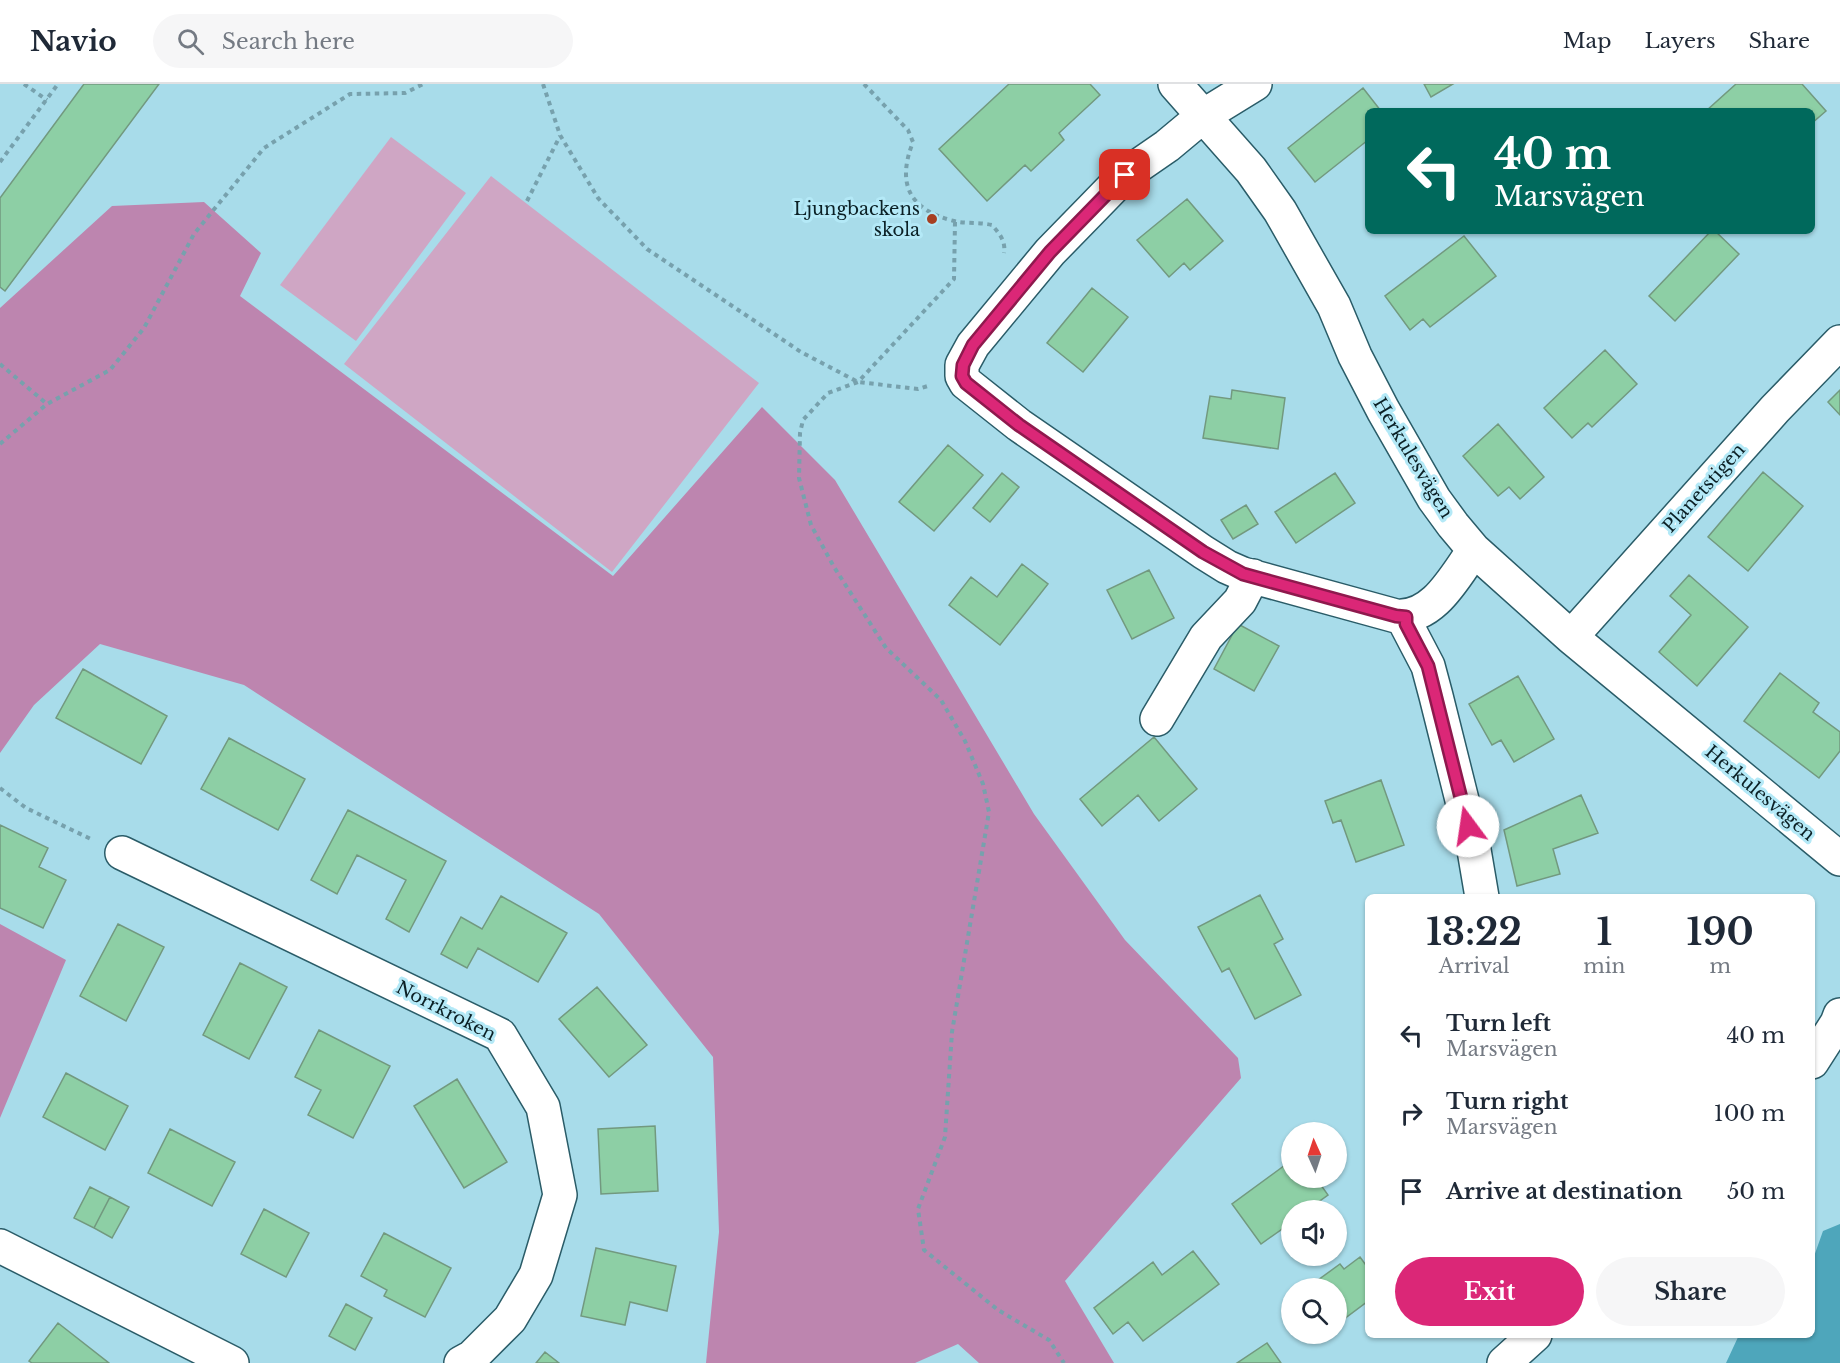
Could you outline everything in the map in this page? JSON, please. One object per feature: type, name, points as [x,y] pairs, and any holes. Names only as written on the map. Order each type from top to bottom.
[{"type":"street","name":"Herkulesvägen","points":[[1175,84],[1251,170],[1280,211],[1329,297],[1355,356],[1414,464],[1440,507],[1474,550],[1571,637],[1840,859]]},
{"type":"street","points":[[1255,84],[1203,116],[1167,146],[1125,175],[1050,252],[973,345],[966,357],[962,376],[966,383],[1019,425],[1203,552],[1227,567],[1253,576],[1406,617],[1435,601],[1449,588],[1474,550]]},
{"type":"street","name":"Planetstigen","points":[[1571,637],[1775,409],[1840,342]]},
{"type":"street","points":[[1157,719],[1206,637],[1240,602],[1253,576]]},
{"type":"street","points":[[1406,617],[1406,624],[1428,666],[1473,844],[1481,894]]},
{"type":"street","name":"Norrkroken","points":[[122,854],[500,1035],[543,1107],[560,1195],[536,1275],[510,1319],[472,1357],[461,1363]]},
{"type":"street","points":[[1815,1057],[1840,1015]]},
{"type":"street","points":[[0,1246],[232,1363]]},
{"type":"street","points":[[1504,1363],[1532,1338]]},
{"type":"path","points":[[24,84],[47,100]]},
{"type":"path","points":[[0,162],[58,84]]},
{"type":"path","points":[[0,444],[47,404],[110,370],[144,328],[194,234],[264,148],[350,94],[405,93],[423,84]]},
{"type":"path","points":[[543,84],[560,135],[598,198],[647,249],[801,352],[858,382],[918,389],[962,376]]},
{"type":"path","points":[[866,86],[908,130],[913,142],[905,161],[906,181],[911,199],[928,211],[955,222],[992,225],[1001,236],[1006,250],[1002,260]]},
{"type":"path","points":[[527,201],[560,135]]},
{"type":"path","points":[[955,222],[954,279],[858,382],[828,393],[803,420],[800,433],[800,478],[811,525],[834,567],[886,648],[941,700],[965,741],[983,784],[989,812],[952,1032],[945,1137],[918,1209],[924,1250],[998,1310],[1049,1340],[1064,1363]]},
{"type":"path","points":[[0,363],[47,404]]},
{"type":"path","points":[[0,788],[26,808],[122,854]]},
{"type":"shaded area","points":[[391,137],[466,193],[356,341],[280,285]]},
{"type":"shaded area","points":[[491,176],[759,383],[612,572],[344,364]]},
{"type":"shaded area","points":[[204,202],[261,253],[240,296],[613,576],[762,407],[835,480],[1034,814],[1125,940],[1238,1058],[1241,1078],[1065,1281],[1114,1363],[979,1363],[958,1344],[915,1363],[706,1363],[719,1232],[713,1057],[599,914],[244,685],[100,644],[34,705],[0,753],[0,308],[112,206]]},
{"type":"shaded area","points":[[0,924],[66,960],[0,1118]]},
{"type":"water","points":[[1840,1224],[1840,1363],[1726,1363],[1738,1338],[1815,1338],[1815,1254],[1823,1231]]},
{"type":"building","points":[[84,84],[159,84],[5,291],[0,287],[0,198]]},
{"type":"building","points":[[1009,84],[1090,84],[1100,95],[1059,133],[1064,140],[1031,171],[1025,165],[987,201],[939,149]]},
{"type":"building","points":[[1424,84],[1453,84],[1431,97]]},
{"type":"building","points":[[1736,84],[1802,84],[1826,111],[1815,120],[1815,108],[1709,108]]},
{"type":"building","points":[[1363,88],[1379,108],[1365,108],[1365,142],[1315,182],[1288,148]]},
{"type":"building","points":[[1187,199],[1223,241],[1190,270],[1184,263],[1169,277],[1137,240]]},
{"type":"building","points":[[1708,234],[1718,234],[1739,254],[1675,321],[1649,296]]},
{"type":"building","points":[[1464,236],[1496,276],[1430,327],[1423,319],[1410,330],[1385,296]]},
{"type":"building","points":[[1092,288],[1128,317],[1083,372],[1047,343]]},
{"type":"building","points":[[1605,350],[1637,384],[1592,427],[1588,423],[1572,438],[1544,408]]},
{"type":"building","points":[[1232,390],[1285,398],[1278,449],[1203,438],[1210,396],[1231,399]]},
{"type":"building","points":[[1840,390],[1840,415],[1828,402]]},
{"type":"building","points":[[1498,424],[1544,477],[1520,499],[1509,487],[1498,496],[1463,456]]},
{"type":"building","points":[[948,445],[983,475],[934,531],[899,502]]},
{"type":"building","points":[[1763,472],[1803,506],[1748,571],[1708,537]]},
{"type":"building","points":[[1002,473],[1019,487],[990,522],[973,508]]},
{"type":"building","points":[[1335,473],[1355,503],[1296,543],[1275,512]]},
{"type":"building","points":[[1246,505],[1258,524],[1233,539],[1221,520]]},
{"type":"building","points":[[1022,564],[1048,584],[1000,645],[949,605],[971,577],[997,597]]},
{"type":"building","points":[[1149,570],[1174,618],[1132,639],[1107,590]]},
{"type":"building","points":[[1689,575],[1748,627],[1697,686],[1659,652],[1691,615],[1670,596]]},
{"type":"building","points":[[1238,624],[1279,646],[1254,691],[1214,669]]},
{"type":"building","points":[[83,669],[167,716],[141,764],[56,718]]},
{"type":"building","points":[[1780,673],[1819,703],[1813,712],[1840,732],[1840,751],[1819,778],[1744,721]]},
{"type":"building","points":[[1518,676],[1554,739],[1514,762],[1501,740],[1492,745],[1469,704]]},
{"type":"building","points":[[1154,737],[1197,789],[1159,821],[1138,795],[1102,826],[1080,799]]},
{"type":"building","points":[[229,738],[305,779],[278,830],[201,789]]},
{"type":"building","points":[[1381,780],[1404,845],[1356,862],[1341,820],[1333,823],[1325,801]]},
{"type":"building","points":[[1581,795],[1598,833],[1553,849],[1560,874],[1517,886],[1504,830]]},
{"type":"building","points":[[348,810],[446,861],[409,932],[386,919],[406,880],[357,855],[337,894],[311,880]]},
{"type":"building","points":[[0,825],[48,848],[39,867],[66,880],[43,928],[0,908]]},
{"type":"building","points":[[1260,895],[1283,939],[1274,944],[1301,995],[1255,1019],[1229,968],[1222,972],[1198,927]]},
{"type":"building","points":[[501,896],[567,933],[538,982],[478,948],[467,968],[441,954],[461,917],[482,929]]},
{"type":"building","points":[[118,924],[164,947],[126,1021],[80,996]]},
{"type":"building","points":[[240,963],[287,987],[249,1059],[203,1035]]},
{"type":"building","points":[[597,987],[647,1045],[609,1077],[559,1019]]},
{"type":"building","points":[[319,1030],[390,1066],[353,1138],[308,1115],[321,1090],[295,1077]]},
{"type":"building","points":[[66,1073],[128,1106],[105,1150],[43,1117]]},
{"type":"building","points":[[457,1079],[507,1162],[464,1188],[414,1106]]},
{"type":"building","points":[[655,1126],[658,1191],[601,1194],[598,1129]]},
{"type":"building","points":[[170,1129],[235,1162],[212,1206],[148,1173]]},
{"type":"building","points":[[1281,1168],[1281,1188],[1323,1188],[1328,1195],[1321,1200],[1281,1200],[1281,1230],[1261,1244],[1232,1204]]},
{"type":"building","points":[[90,1187],[110,1197],[94,1228],[74,1218]]},
{"type":"building","points":[[110,1197],[129,1207],[112,1238],[94,1228]]},
{"type":"building","points":[[264,1209],[309,1233],[286,1277],[241,1254]]},
{"type":"building","points":[[384,1233],[451,1268],[425,1317],[384,1296],[387,1290],[361,1276]]},
{"type":"building","points":[[596,1248],[676,1266],[667,1311],[630,1302],[625,1325],[581,1316]]},
{"type":"building","points":[[1193,1251],[1219,1284],[1143,1341],[1128,1322],[1113,1334],[1094,1308],[1153,1262],[1162,1275]]},
{"type":"building","points":[[1360,1257],[1365,1264],[1365,1303],[1347,1317],[1347,1278],[1321,1278],[1337,1266],[1344,1269]]},
{"type":"building","points":[[346,1304],[372,1318],[355,1350],[329,1336]]},
{"type":"building","points":[[58,1323],[109,1363],[32,1363],[29,1361]]},
{"type":"building","points":[[1267,1343],[1281,1363],[1237,1363]]},
{"type":"building","points":[[545,1352],[559,1363],[536,1363]]},
{"type":"place","name":"Ljungbackens skola","points":[[932,219]]},
{"type":"route","points":[[1125,175],[1050,252],[973,345],[963,365],[962,376],[975,391],[1037,438],[1227,567],[1243,574],[1406,617],[1406,624],[1428,666],[1468,826]]}]
